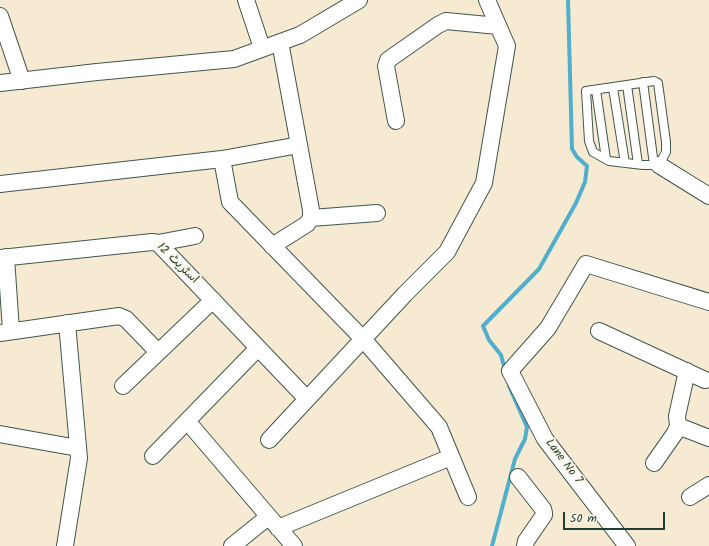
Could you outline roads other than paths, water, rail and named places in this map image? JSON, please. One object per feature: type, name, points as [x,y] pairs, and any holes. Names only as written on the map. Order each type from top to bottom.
[{"type":"street","points":[[246,0],[262,48]]},
{"type":"street","points":[[0,83],[234,59],[300,35],[359,0]]},
{"type":"street","points":[[269,440],[405,294],[447,252],[484,184],[507,46],[487,0]]},
{"type":"street","points":[[0,16],[22,81]]},
{"type":"street","points":[[396,121],[386,66],[388,60],[446,21],[498,26]]},
{"type":"street","points":[[272,246],[307,224],[311,218],[311,210],[280,42]]},
{"type":"street","points":[[0,184],[222,159],[299,145]]},
{"type":"street","points":[[222,159],[230,202],[363,339],[439,427],[468,497]]},
{"type":"street","points":[[657,165],[709,196]]},
{"type":"street","points":[[311,218],[377,213]]},
{"type":"street","points":[[158,244],[195,236]]},
{"type":"street","name":"اسٹریٹ 12","points":[[3,258],[152,242],[158,244],[307,399]]},
{"type":"street","points":[[3,258],[6,332],[119,316],[126,319],[158,352]]},
{"type":"street","name":"Lane No 7","points":[[627,546],[545,439],[510,372],[548,328],[586,264],[709,302]]},
{"type":"street","points":[[123,386],[213,300]]},
{"type":"street","points":[[65,546],[79,458],[66,323]]},
{"type":"street","points":[[599,331],[705,380]]},
{"type":"street","points":[[153,456],[258,348]]},
{"type":"street","points":[[654,463],[675,433],[678,426],[677,416],[687,371]]},
{"type":"street","points":[[187,421],[294,546]]},
{"type":"street","points":[[678,426],[709,438]]},
{"type":"street","points":[[0,434],[78,448]]},
{"type":"street","points":[[232,546],[273,522],[451,457]]},
{"type":"street","points":[[518,478],[543,509],[544,513],[526,541],[525,546]]},
{"type":"street","points":[[690,497],[709,484]]},
{"type":"lane","points":[[654,81],[658,83],[666,152],[657,165],[625,163],[606,159],[593,152],[589,141],[585,93],[587,91],[643,82],[654,81]]},
{"type":"lane","points":[[643,82],[657,165]]},
{"type":"lane","points":[[627,85],[638,164]]},
{"type":"lane","points":[[613,88],[625,163]]},
{"type":"lane","points":[[596,90],[606,159]]},
{"type":"waterway","points":[[505,370],[501,355],[489,340],[483,326],[539,269],[576,203],[585,182],[587,166],[577,157],[572,149],[568,0]]},
{"type":"waterway","points":[[492,546],[515,459],[525,439],[527,427],[509,386]]}]
